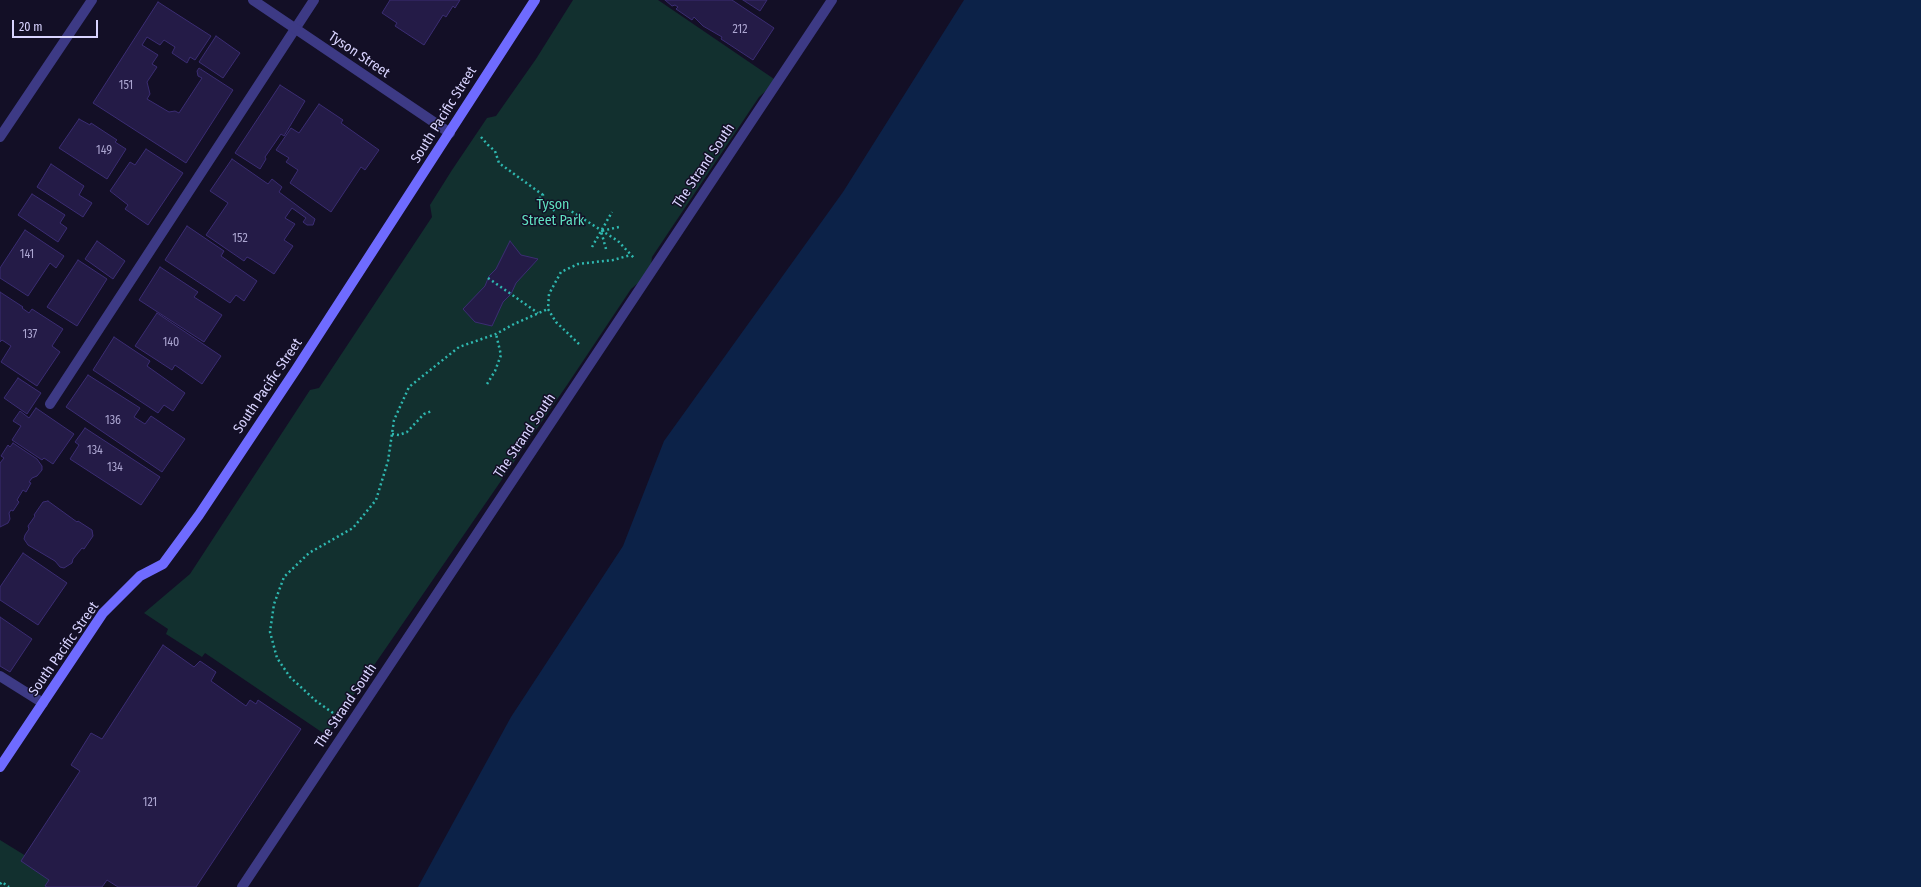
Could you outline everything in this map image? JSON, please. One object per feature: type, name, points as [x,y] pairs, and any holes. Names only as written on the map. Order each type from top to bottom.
[{"type":"main road","name":"South Pacific Street","points":[[0,767],[103,613],[140,576],[162,564],[199,515],[298,368],[450,133],[462,110],[535,0]]},
{"type":"street","points":[[0,138],[92,0]]},
{"type":"street","name":"Tyson Street","points":[[253,0],[450,133]]},
{"type":"street","points":[[50,404],[314,0]]},
{"type":"street","name":"The Strand South","points":[[242,887],[832,0]]},
{"type":"street","points":[[0,676],[43,703]]},
{"type":"path","points":[[481,137],[496,151],[499,163],[543,195],[540,199],[555,210],[560,204],[618,242]]},
{"type":"path","points":[[592,247],[612,212]]},
{"type":"path","points":[[601,230],[619,227]]},
{"type":"path","points":[[601,230],[606,249]]},
{"type":"path","points":[[594,358],[556,322],[548,309],[548,294],[561,272],[578,264],[613,260],[631,255]]},
{"type":"path","points":[[488,278],[538,313]]},
{"type":"path","points":[[350,724],[316,701],[290,677],[277,658],[270,632],[274,604],[284,576],[309,553],[353,528],[376,500],[388,461],[394,420],[409,387],[459,347],[496,334],[548,309]]},
{"type":"path","points":[[487,384],[495,372],[501,355],[496,334]]},
{"type":"path","points":[[392,434],[399,435],[407,432],[424,414],[432,411]]},
{"type":"path","points":[[0,884],[2,882],[9,887]]},
{"type":"green space","name":"Tyson Street Park","points":[[573,0],[658,0],[777,81],[759,97],[652,257],[650,273],[631,289],[567,385],[326,735],[205,653],[202,657],[166,634],[168,629],[144,613],[190,574],[310,390],[319,388],[432,217],[430,205],[452,170],[487,118],[496,116],[536,59]]},
{"type":"green space","points":[[0,840],[52,872],[48,879],[59,887],[0,887]]},
{"type":"water","points":[[964,0],[1921,0],[1921,887],[418,887],[511,717],[623,546],[664,441],[843,192]]},
{"type":"building","points":[[390,0],[460,0],[455,8],[453,6],[446,17],[443,15],[424,45],[395,26],[397,23],[382,13]]},
{"type":"building","points":[[665,0],[732,0],[774,28],[753,60],[721,39],[722,37],[703,26],[694,17],[692,20],[676,9],[678,7],[675,5],[672,6]]},
{"type":"building","points":[[743,0],[767,0],[760,11]]},
{"type":"building","points":[[158,2],[211,36],[195,60],[190,57],[187,63],[172,53],[175,47],[164,40],[160,45],[147,37],[142,45],[158,55],[152,64],[157,67],[147,82],[150,94],[147,99],[169,112],[175,111],[179,113],[202,78],[198,76],[197,71],[199,68],[233,90],[186,163],[93,103]]},
{"type":"building","points":[[216,36],[240,53],[223,78],[199,62]]},
{"type":"building","points":[[280,85],[305,101],[284,136],[281,134],[265,157],[266,159],[260,169],[235,153]]},
{"type":"building","points":[[319,104],[343,120],[341,123],[379,150],[365,170],[361,167],[331,212],[290,183],[298,170],[286,162],[289,158],[276,150],[291,128],[299,133]]},
{"type":"building","points":[[79,119],[90,125],[91,123],[117,140],[115,142],[126,149],[107,179],[59,148]]},
{"type":"building","points":[[146,149],[183,173],[148,225],[125,209],[128,205],[110,191],[130,162],[135,165]]},
{"type":"building","points":[[232,159],[268,184],[272,179],[282,187],[279,192],[315,219],[313,225],[307,225],[303,222],[306,218],[292,208],[285,218],[295,224],[284,240],[293,246],[274,274],[247,257],[244,261],[206,235],[228,203],[210,191]]},
{"type":"building","points":[[51,164],[84,186],[79,195],[92,203],[83,217],[37,187]]},
{"type":"building","points":[[32,194],[65,215],[60,223],[67,228],[58,242],[18,215]]},
{"type":"building","points":[[187,226],[224,251],[221,256],[257,281],[244,301],[236,295],[230,303],[165,260]]},
{"type":"building","points":[[25,230],[64,256],[56,268],[50,263],[28,296],[0,278],[0,268]]},
{"type":"building","points":[[97,241],[125,261],[113,279],[85,259]]},
{"type":"building","points":[[510,241],[521,255],[538,259],[516,283],[511,294],[503,302],[492,326],[475,322],[463,309],[485,286],[489,276],[496,269]]},
{"type":"building","points":[[78,260],[107,279],[77,326],[47,307]]},
{"type":"building","points":[[160,267],[198,292],[194,297],[222,315],[204,342],[139,300]]},
{"type":"building","points":[[0,292],[23,307],[22,308],[29,313],[32,309],[63,329],[52,346],[60,352],[37,386],[1,362],[11,346],[2,340],[0,342]]},
{"type":"building","points":[[157,313],[221,356],[202,384],[175,365],[172,370],[135,346]]},
{"type":"building","points":[[114,337],[150,361],[147,366],[185,393],[173,411],[164,405],[158,413],[93,370]]},
{"type":"building","points":[[88,375],[140,408],[134,417],[145,424],[151,416],[185,439],[162,472],[66,407]]},
{"type":"building","points":[[18,378],[41,393],[27,414],[4,398]]},
{"type":"building","points":[[36,408],[74,434],[53,464],[44,458],[42,460],[12,440],[21,426],[13,421],[20,411],[29,418]]},
{"type":"building","points":[[85,428],[160,477],[141,505],[70,459],[79,445],[75,442]]},
{"type":"building","points":[[13,443],[37,459],[42,466],[42,470],[29,482],[31,483],[26,492],[23,490],[17,500],[19,502],[13,511],[11,510],[9,513],[10,519],[8,523],[0,527],[0,463],[4,458],[1,456],[8,445],[10,447]]},
{"type":"building","points":[[48,501],[77,522],[78,521],[92,530],[93,536],[84,549],[82,548],[73,559],[72,563],[64,568],[60,567],[55,561],[28,545],[24,539],[29,529],[28,526],[35,516],[34,515],[43,502]]},
{"type":"building","points":[[23,553],[67,583],[38,625],[0,600],[0,587]]},
{"type":"building","points":[[0,617],[32,639],[10,672],[0,666]]},
{"type":"building","points":[[163,645],[194,667],[200,661],[216,672],[211,681],[246,706],[250,700],[256,704],[258,700],[301,729],[196,887],[118,887],[107,880],[102,887],[47,887],[45,886],[49,880],[21,861],[80,771],[71,765],[91,733],[102,739]]}]
